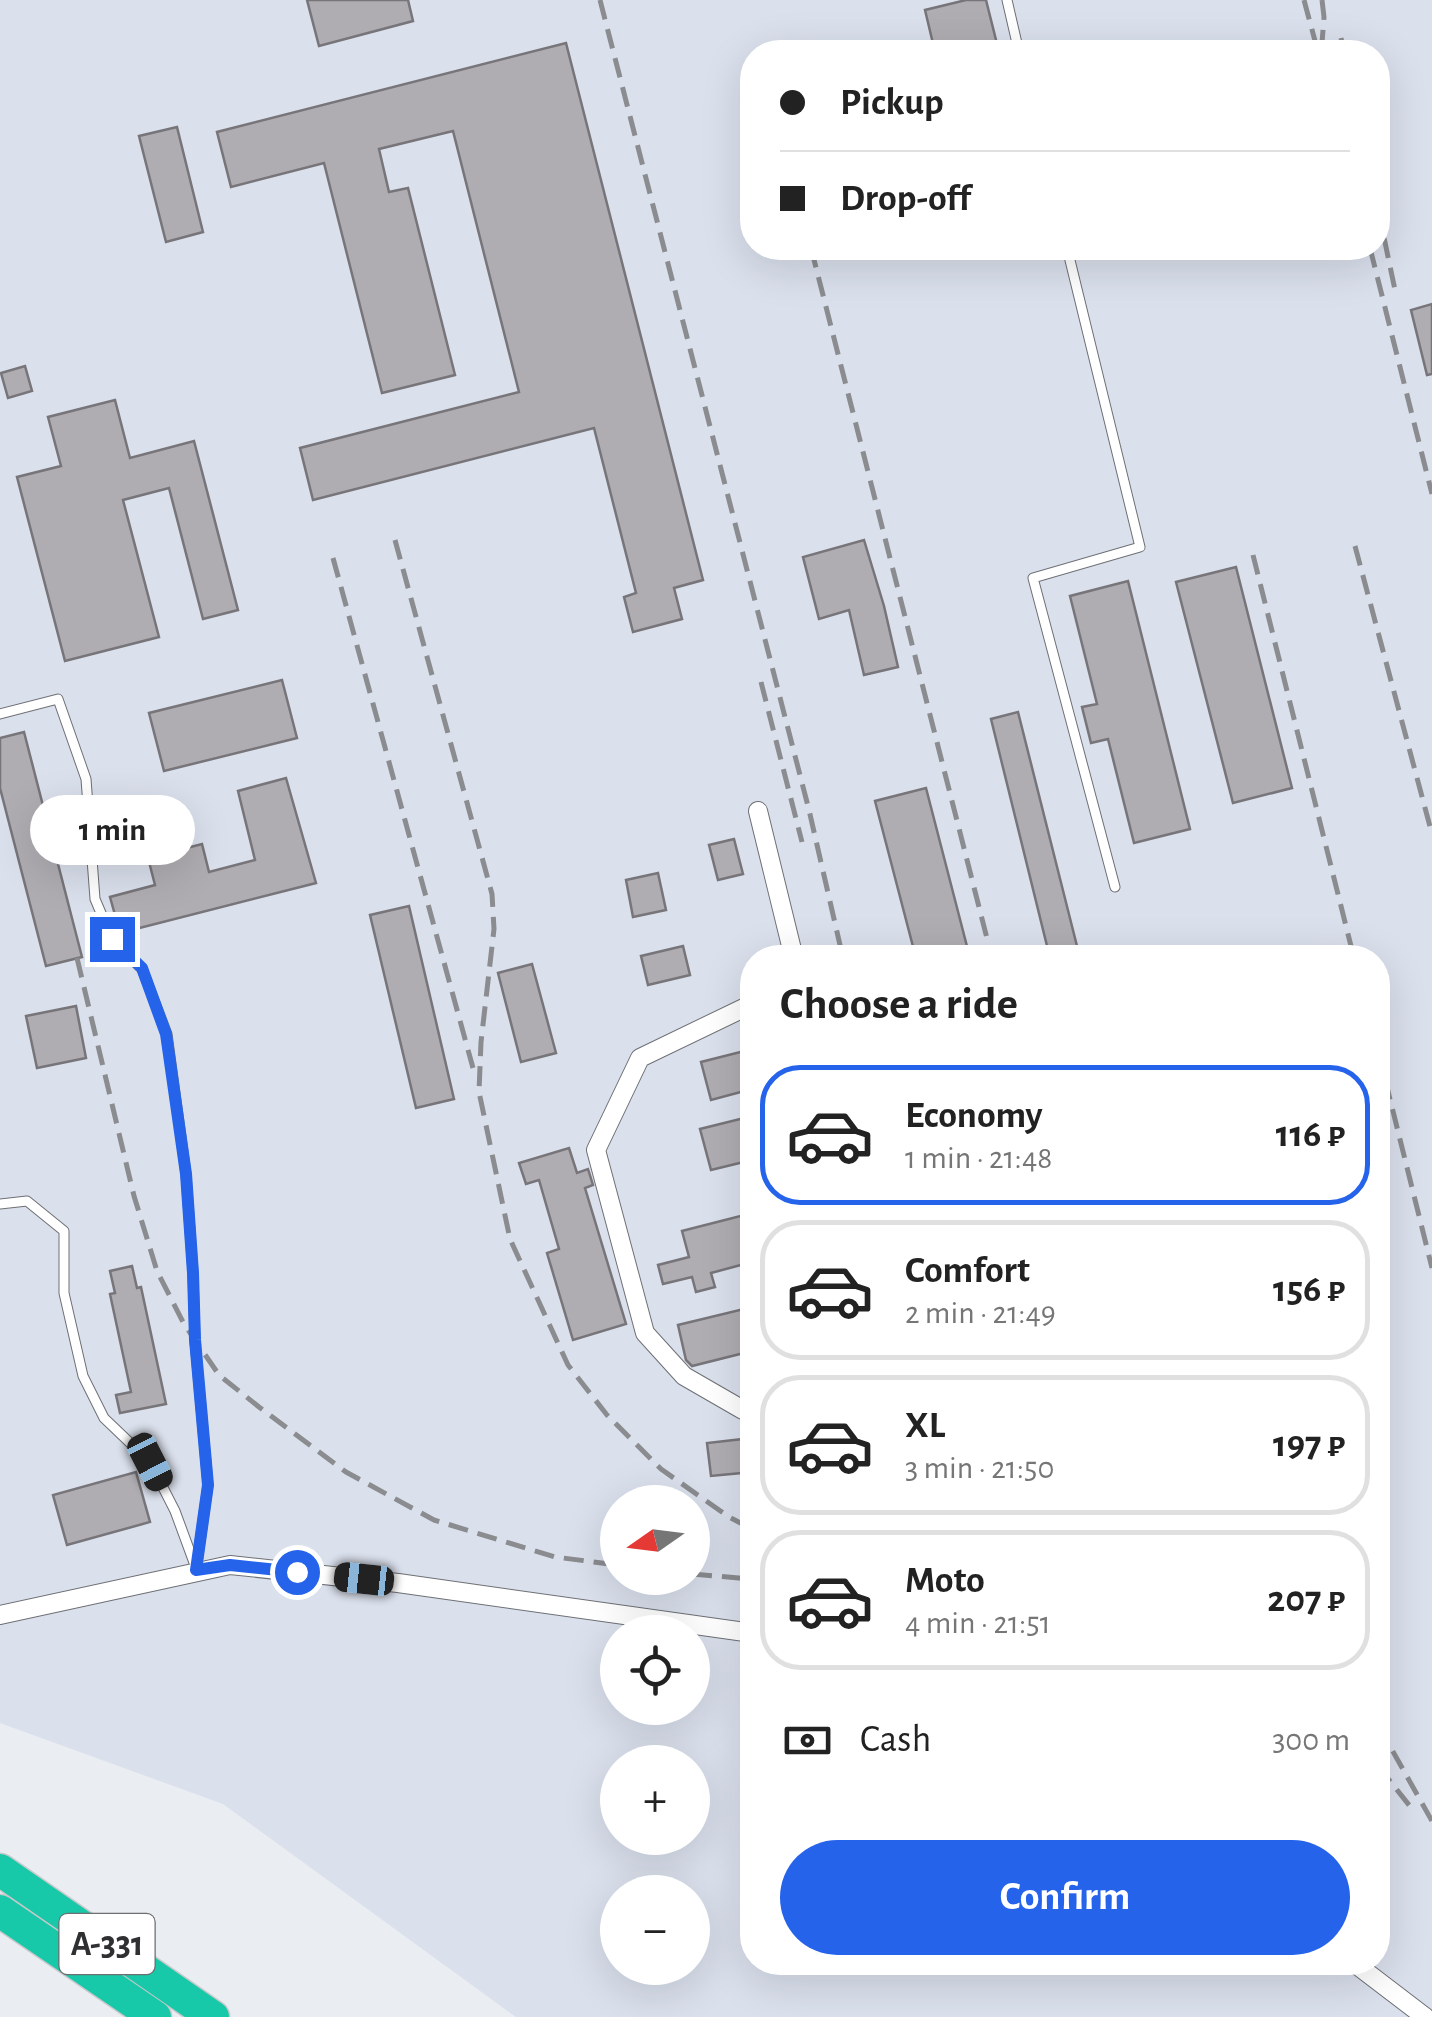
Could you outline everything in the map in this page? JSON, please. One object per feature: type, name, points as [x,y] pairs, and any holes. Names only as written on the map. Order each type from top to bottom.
[{"type":"highway","name":"А-331","points":[[0,1870],[213,2017]]},
{"type":"highway","name":"А-331","points":[[0,1910],[155,2017]]},
{"type":"street","points":[[758,811],[791,945]]},
{"type":"street","points":[[740,1010],[640,1058],[596,1150],[645,1333],[684,1376],[740,1408]]},
{"type":"street","points":[[0,1616],[230,1565],[398,1582],[740,1631]]},
{"type":"street","points":[[1370,1975],[1424,2017]]},
{"type":"lane","points":[[1007,0],[1017,40]]},
{"type":"lane","points":[[1070,260],[1140,547],[1033,578],[1115,887]]},
{"type":"lane","points":[[0,714],[58,700],[86,779],[95,899],[112,939],[142,968],[166,1034],[186,1174],[208,1485],[196,1570]]},
{"type":"lane","points":[[0,1204],[26,1201],[64,1230],[64,1293],[82,1376],[104,1418],[150,1462],[176,1512],[196,1570]]},
{"type":"shaded area","points":[[0,0],[1432,0],[1432,2017],[516,2017],[223,1804],[0,1723]]},
{"type":"building","points":[[307,0],[408,0],[413,21],[319,46]]},
{"type":"building","points":[[966,0],[986,0],[996,40],[932,40],[925,10]]},
{"type":"building","points":[[566,43],[703,580],[674,588],[682,619],[633,632],[624,597],[636,593],[594,428],[313,500],[300,448],[519,392],[453,131],[379,149],[389,192],[408,188],[455,375],[382,393],[324,163],[231,187],[217,132]]},
{"type":"building","points":[[177,127],[203,232],[166,242],[139,136]]},
{"type":"building","points":[[1432,304],[1432,374],[1427,375],[1411,310]]},
{"type":"building","points":[[25,366],[32,391],[8,398],[1,373]]},
{"type":"building","points":[[115,400],[130,458],[194,441],[238,610],[203,619],[169,488],[123,500],[159,637],[65,661],[17,477],[61,466],[48,417]]},
{"type":"building","points":[[864,540],[898,667],[864,675],[849,610],[819,619],[803,557]]},
{"type":"building","points":[[1236,567],[1292,788],[1233,803],[1176,582]]},
{"type":"building","points":[[1128,581],[1190,829],[1134,843],[1108,739],[1091,743],[1082,707],[1097,704],[1070,596]]},
{"type":"building","points":[[282,680],[297,738],[164,771],[149,713]]},
{"type":"building","points":[[1018,712],[1077,945],[1047,945],[991,719]]},
{"type":"building","points":[[24,732],[82,957],[46,966],[0,788],[0,738]]},
{"type":"building","points":[[286,778],[316,883],[120,933],[110,897],[155,885],[148,858],[202,844],[209,872],[255,860],[238,791]]},
{"type":"building","points":[[926,788],[967,945],[913,945],[875,801]]},
{"type":"building","points":[[734,839],[743,874],[718,880],[709,845]]},
{"type":"building","points":[[658,873],[666,910],[633,917],[626,880]]},
{"type":"building","points":[[409,906],[454,1099],[416,1108],[370,915]]},
{"type":"building","points":[[683,946],[690,975],[648,985],[641,956]]},
{"type":"building","points":[[532,964],[556,1053],[521,1062],[498,973]]},
{"type":"building","points":[[76,1006],[86,1058],[37,1068],[26,1016]]},
{"type":"building","points":[[740,1052],[740,1092],[711,1100],[701,1062]]},
{"type":"building","points":[[740,1119],[740,1163],[711,1170],[700,1129]]},
{"type":"building","points":[[569,1148],[577,1173],[588,1169],[593,1185],[585,1188],[626,1324],[573,1340],[547,1253],[559,1249],[539,1180],[526,1184],[519,1163]]},
{"type":"building","points":[[740,1216],[740,1265],[711,1273],[715,1287],[696,1292],[692,1277],[663,1284],[658,1265],[689,1257],[682,1231]]},
{"type":"building","points":[[132,1266],[137,1288],[141,1287],[166,1404],[120,1413],[116,1395],[131,1392],[110,1294],[115,1293],[110,1271]]},
{"type":"building","points":[[740,1310],[740,1354],[692,1366],[686,1360],[678,1325]]},
{"type":"building","points":[[740,1439],[740,1473],[711,1476],[707,1443]]},
{"type":"building","points":[[136,1472],[150,1522],[67,1545],[53,1495]]},
{"type":"railway","points":[[600,0],[809,810],[840,945]]},
{"type":"railway","points":[[1304,0],[1315,40]]},
{"type":"railway","points":[[1322,0],[1322,40]]},
{"type":"railway","points":[[814,260],[989,945]]},
{"type":"railway","points":[[1373,260],[1432,494]]},
{"type":"railway","points":[[1389,260],[1395,290]]},
{"type":"railway","points":[[395,540],[492,894],[494,929],[479,1092],[510,1239],[568,1365],[607,1415],[661,1469],[740,1523]]},
{"type":"railway","points":[[1355,546],[1432,834]]},
{"type":"railway","points":[[1253,555],[1351,945]]},
{"type":"railway","points":[[333,558],[473,1068]]},
{"type":"railway","points":[[761,682],[802,842]]},
{"type":"railway","points":[[77,958],[134,1196],[157,1271],[184,1324],[219,1375],[346,1472],[434,1520],[555,1557],[600,1563]]},
{"type":"railway","points":[[1390,1099],[1432,1268]]},
{"type":"railway","points":[[710,1576],[740,1578]]},
{"type":"railway","points":[[1390,1746],[1432,1821]]},
{"type":"railway","points":[[1390,1781],[1413,1810]]},
{"type":"route","points":[[112,939],[142,968],[166,1034],[186,1174],[208,1485],[196,1570],[230,1565],[297,1572]]}]
